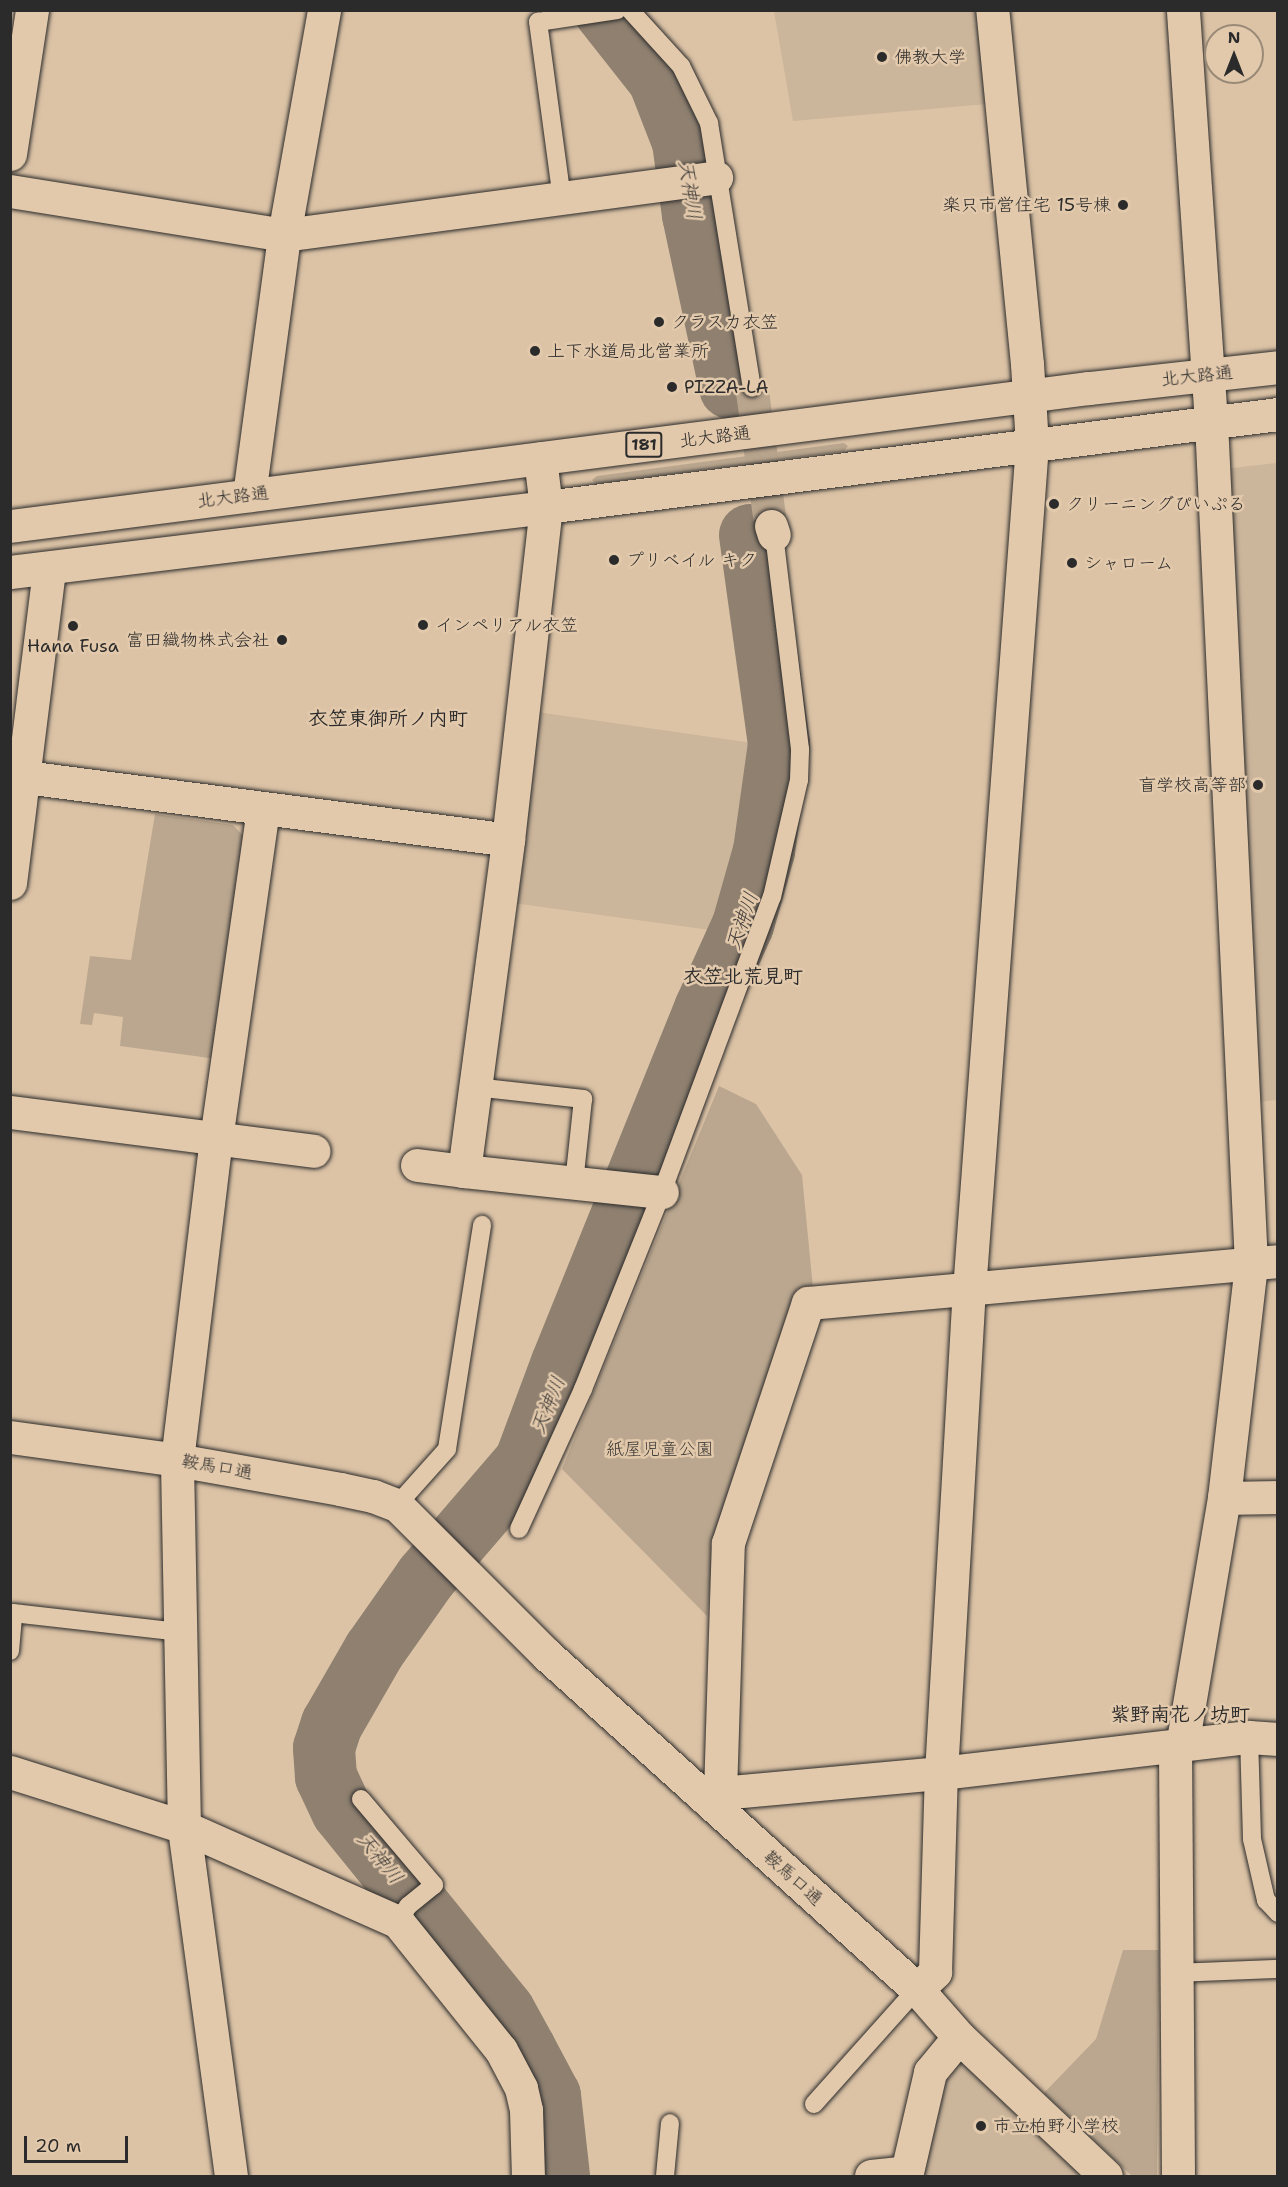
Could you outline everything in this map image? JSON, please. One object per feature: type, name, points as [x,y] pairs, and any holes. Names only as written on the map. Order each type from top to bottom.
[{"type":"street","points":[[10,154],[32,10]]},
{"type":"street","points":[[249,495],[284,235],[324,10]]},
{"type":"street","points":[[917,1989],[935,1972],[941,1773],[969,1290],[1032,445],[1030,396],[992,10]]},
{"type":"street","points":[[1178,2176],[1179,1746],[1264,1263],[1183,10]]},
{"type":"street","points":[[10,191],[284,235],[694,180]]},
{"type":"street","name":"北大路通","points":[[10,526],[1030,396],[1278,367]]},
{"type":"street","points":[[10,572],[1278,414]]},
{"type":"street","points":[[464,1171],[508,840],[546,507],[540,458]]},
{"type":"street","points":[[10,883],[25,777],[49,568]]},
{"type":"street","points":[[25,777],[508,840]]},
{"type":"street","points":[[231,2176],[184,1827],[177,1460],[216,1138],[263,808]]},
{"type":"street","points":[[10,1112],[314,1151]]},
{"type":"street","points":[[417,1165],[617,1189],[657,1191]]},
{"type":"street","points":[[1263,1738],[712,1795],[728,1543],[808,1303],[1264,1263]]},
{"type":"street","name":"鞍馬口通","points":[[10,1437],[177,1460],[340,1489],[373,1496],[405,1515],[547,1655],[712,1795],[917,1989],[959,2037],[1106,2176]]},
{"type":"street","points":[[1224,1498],[1278,1497]]},
{"type":"street","points":[[10,1772],[184,1827],[403,1914],[501,2050],[521,2088],[526,2110],[528,2176]]},
{"type":"street","points":[[872,2176],[907,2172],[930,2072],[959,2037]]},
{"type":"lane","points":[[630,10],[681,66],[709,123],[694,180],[752,388]]},
{"type":"lane","points":[[562,199],[538,22],[616,11]]},
{"type":"lane","points":[[519,1530],[583,1389],[657,1191],[772,897],[799,780],[800,749],[772,530]]},
{"type":"lane","points":[[475,1087],[583,1100],[574,1183]]},
{"type":"lane","points":[[405,1515],[447,1449],[482,1225]]},
{"type":"lane","points":[[10,1651],[13,1613],[181,1632]]},
{"type":"lane","points":[[1263,1738],[1252,1839],[1266,1900],[1278,1913]]},
{"type":"lane","points":[[361,1798],[435,1885],[424,1892],[403,1914]]},
{"type":"lane","points":[[1177,1973],[1278,1969]]},
{"type":"lane","points":[[814,2104],[917,1989]]},
{"type":"lane","points":[[665,2176],[670,2123]]},
{"type":"shaded area","name":"佛教大学","points":[[774,11],[978,11],[987,104],[793,121]]},
{"type":"shaded area","name":"盲学校高等部","points":[[1277,463],[1278,1100],[1252,1102],[1223,469]]},
{"type":"shaded area","points":[[537,712],[759,744],[758,772],[746,836],[710,930],[513,903]]},
{"type":"shaded area","name":"市立柏野小学校","points":[[959,2053],[1085,2176],[921,2176],[937,2076]]},
{"type":"green space","points":[[844,443],[848,446],[844,451],[596,484],[592,480],[597,476]]},
{"type":"green space","points":[[155,814],[233,825],[246,839],[217,1059],[120,1046],[123,1017],[94,1013],[92,1025],[80,1024],[90,956],[131,960]]},
{"type":"green space","name":"紙屋児童公園","points":[[719,1086],[756,1104],[802,1175],[813,1288],[713,1551],[707,1616],[562,1469]]},
{"type":"green space","points":[[1123,1950],[1159,1950],[1157,2176],[1132,2176],[1044,2093],[1096,2039]]},
{"type":"waterway","name":"天神川","points":[[604,10],[659,80],[683,142],[693,215],[730,388]]},
{"type":"waterway","name":"天神川","points":[[559,2176],[550,2096],[525,2049],[504,2011],[342,1811],[326,1777],[324,1748],[332,1724],[374,1651],[426,1577],[525,1462],[562,1363],[705,1009],[743,925],[764,851],[779,744],[750,535]]},
{"type":"tunnel","points":[[752,388],[771,526]]},
{"type":"place","name":"佛教大学","points":[[882,57]]},
{"type":"place","name":"楽只市営住宅 15号棟","points":[[1123,205]]},
{"type":"place","name":"クラスカ衣笠","points":[[659,322]]},
{"type":"place","name":"上下水道局北営業所","points":[[535,351]]},
{"type":"place","name":"PIZZA-LA","points":[[672,387]]},
{"type":"place","name":"クリーニングぴいぷる","points":[[1054,504]]},
{"type":"place","name":"プリベイル キク","points":[[614,560]]},
{"type":"place","name":"シャローム","points":[[1072,563]]},
{"type":"place","name":"インペリアル衣笠","points":[[423,625]]},
{"type":"place","name":"Hana Fusa","points":[[73,626]]},
{"type":"place","name":"富田織物株式会社","points":[[282,640]]},
{"type":"place","name":"盲学校高等部","points":[[1258,785]]},
{"type":"place","name":"市立柏野小学校","points":[[981,2126]]},
{"type":"district","name":"衣笠東御所ノ内町","points":[[388,718]]},
{"type":"district","name":"衣笠北荒見町","points":[[743,976]]},
{"type":"district","name":"紫野南花ノ坊町","points":[[1180,1714]]}]
